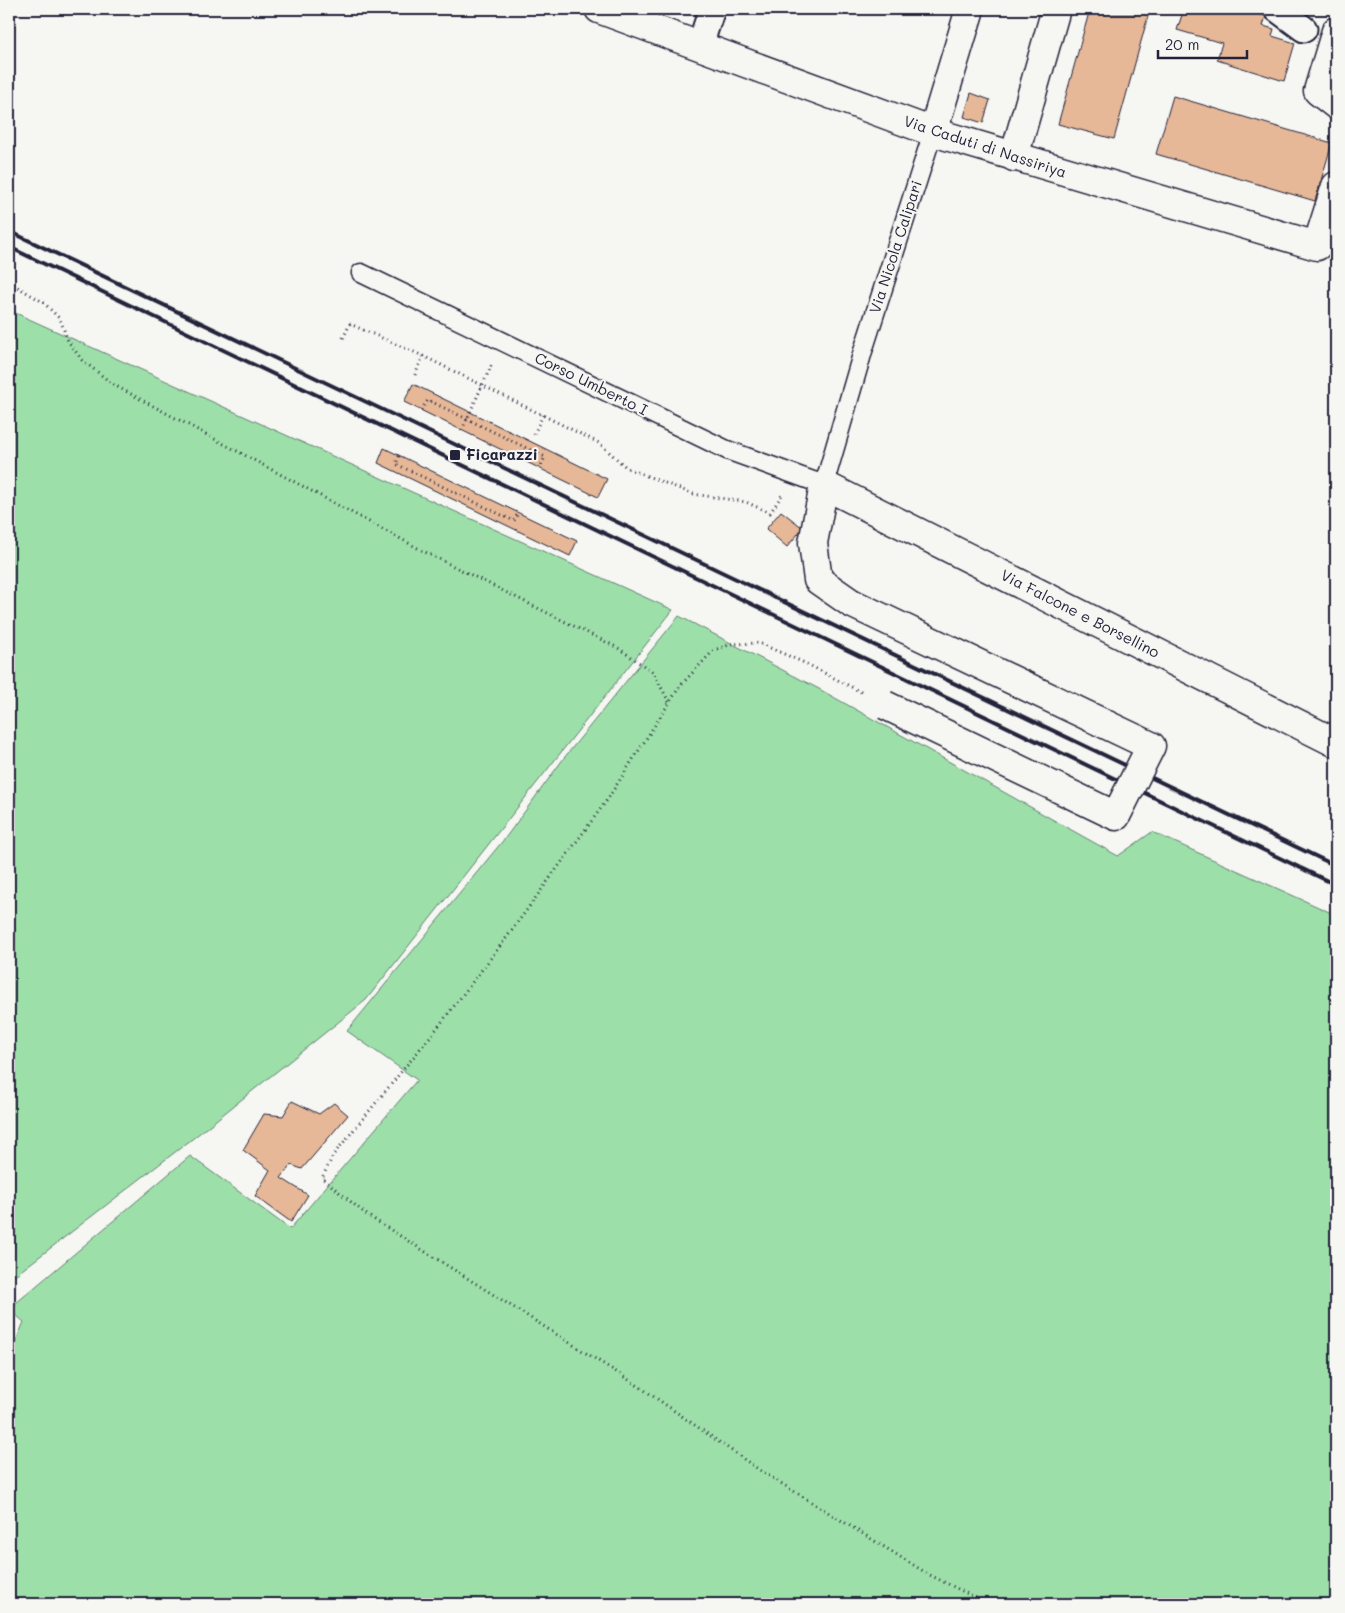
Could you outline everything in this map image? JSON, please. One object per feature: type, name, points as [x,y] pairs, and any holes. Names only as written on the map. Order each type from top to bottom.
[{"type":"street","name":"Via Caduti di Nassiriya","points":[[599,9],[933,132],[1318,246],[1336,186]]},
{"type":"street","points":[[700,45],[712,9]]},
{"type":"street","name":"Via Nicola Calipari","points":[[933,132],[970,9]]},
{"type":"street","points":[[1014,157],[1056,9]]},
{"type":"street","points":[[1277,9],[1304,29]]},
{"type":"street","points":[[1336,32],[1318,91],[1336,105]]},
{"type":"street","points":[[824,485],[813,543],[818,580],[851,603],[1151,746],[1116,816],[885,705]]},
{"type":"street","name":"Via Falcone e Borsellino","points":[[824,485],[1336,743]]},
{"type":"lane","name":"Via Nicola Calipari","points":[[824,485],[863,351],[933,132]]},
{"type":"lane","name":"Corso Umberto I","points":[[361,273],[727,450],[824,485]]},
{"type":"path","points":[[9,282],[43,302],[60,319],[68,341],[82,360],[114,385],[418,548],[618,648],[653,672],[669,702]]},
{"type":"path","points":[[342,338],[350,324],[423,356],[599,443],[627,468],[693,494],[746,502],[770,513],[796,474]]},
{"type":"path","points":[[415,375],[423,356]]},
{"type":"path","points":[[462,430],[482,385]]},
{"type":"path","points":[[421,410],[428,400],[545,457],[540,468]]},
{"type":"path","points":[[534,434],[543,415]]},
{"type":"path","points":[[399,456],[396,464],[428,480],[514,521],[518,513]]},
{"type":"path","points":[[885,705],[807,664],[759,643],[732,644],[714,650],[680,686],[601,808],[438,1027],[334,1154],[322,1178],[367,1215],[640,1387],[758,1469],[928,1574],[988,1604]]},
{"type":"green space","points":[[9,310],[673,610],[366,1000],[196,1136],[9,1280]]},
{"type":"green space","points":[[679,616],[819,689],[1118,856],[1152,832],[1336,915],[1336,1604],[9,1604],[9,1357],[24,1322],[9,1309],[190,1156],[290,1229],[417,1080],[347,1031],[506,837],[564,758]]},
{"type":"building","points":[[1090,9],[1150,9],[1114,139],[1058,124]]},
{"type":"building","points":[[1184,9],[1247,9],[1246,11],[1266,16],[1263,26],[1274,29],[1272,36],[1295,43],[1284,81],[1217,60],[1222,43],[1177,30]]},
{"type":"building","points":[[971,93],[990,100],[983,123],[964,117]]},
{"type":"building","points":[[1173,96],[1332,143],[1315,201],[1156,154]]},
{"type":"building","points":[[413,384],[607,479],[598,497],[404,402]]},
{"type":"building","points":[[384,448],[577,541],[570,556],[378,463]]},
{"type":"building","points":[[781,511],[803,528],[787,547],[766,529]]},
{"type":"building","points":[[292,1101],[319,1114],[334,1103],[348,1115],[302,1169],[291,1165],[281,1178],[308,1195],[291,1222],[255,1196],[270,1170],[243,1150],[264,1114],[283,1116]]},
{"type":"railway","points":[[9,231],[1336,866]]},
{"type":"railway","points":[[9,247],[1336,885]]},
{"type":"place","name":"Ficarazzi","points":[[455,455]]}]
